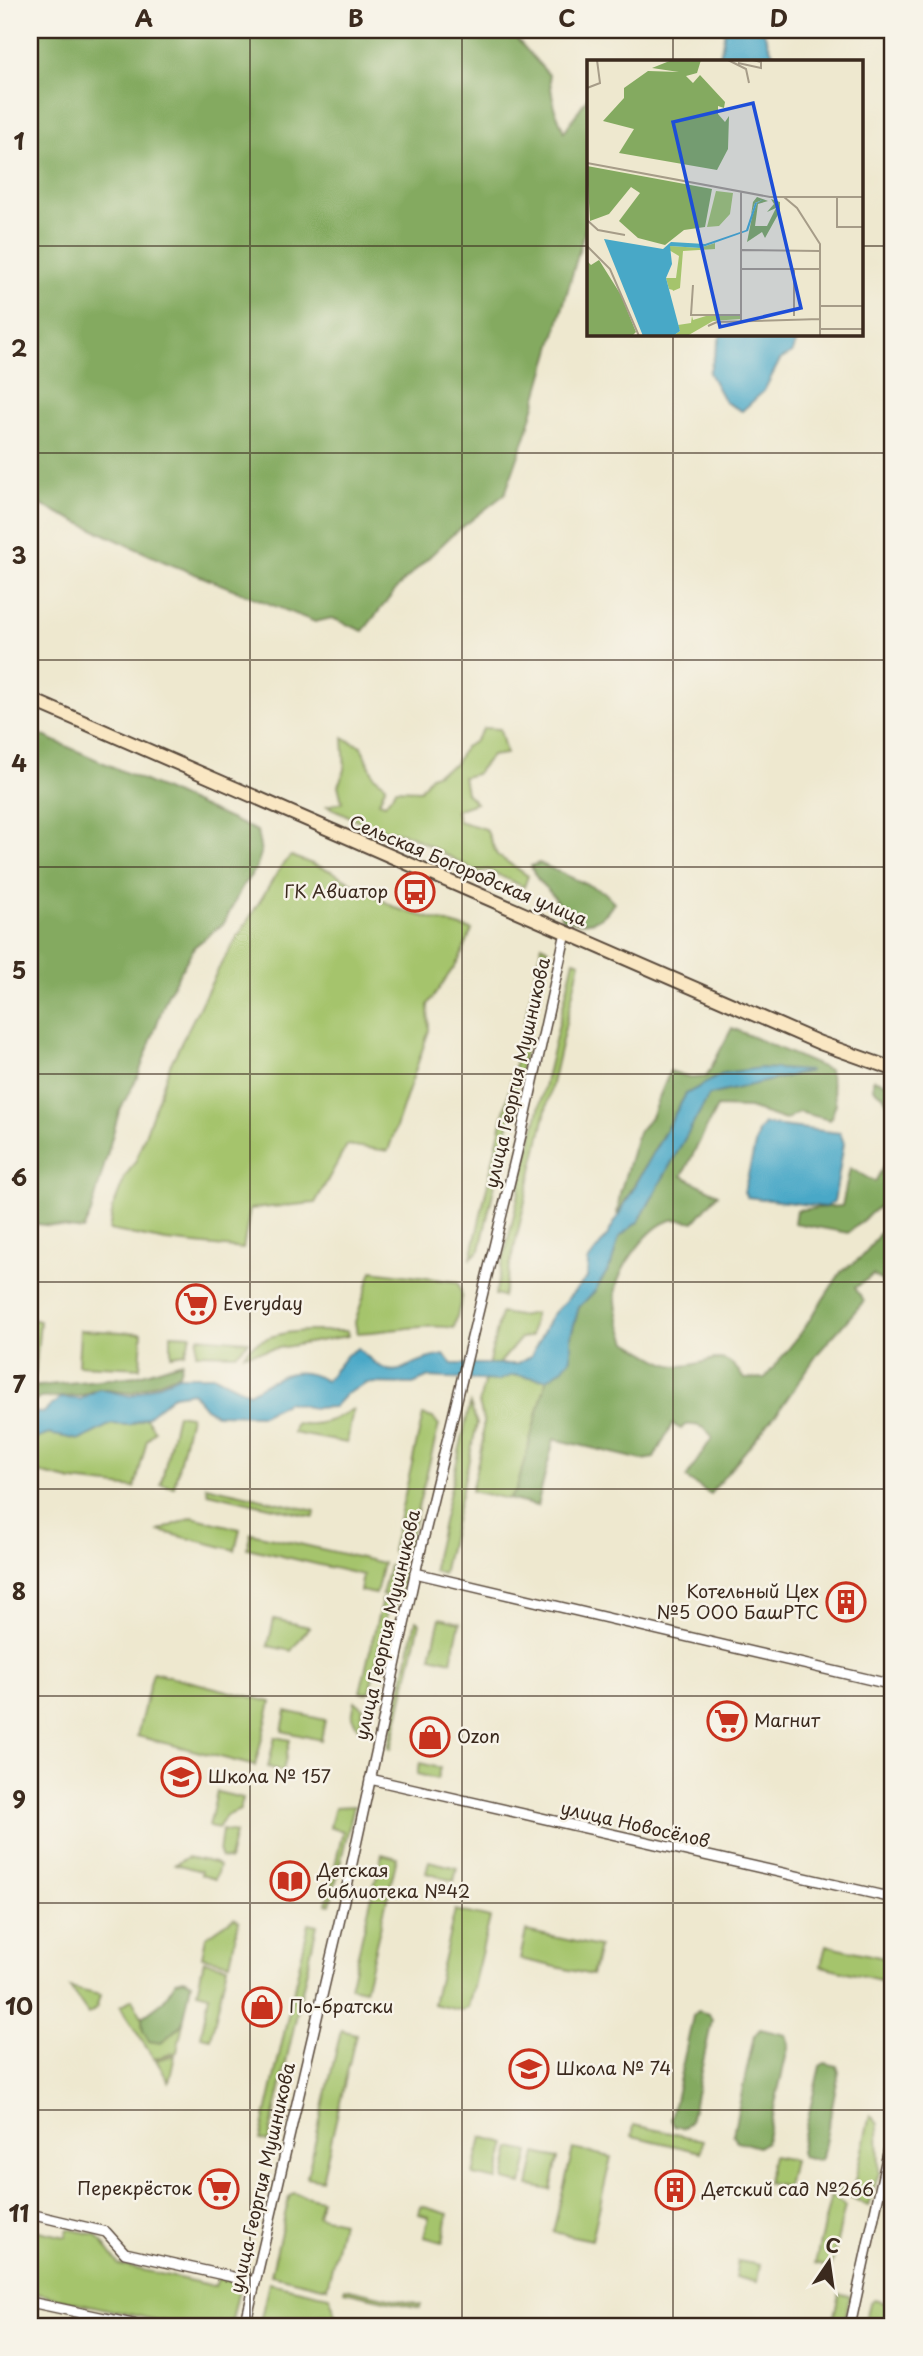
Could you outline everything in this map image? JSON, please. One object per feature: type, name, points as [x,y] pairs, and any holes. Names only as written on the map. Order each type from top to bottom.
[{"type":"main road","name":"Сельская Богородская улица","points":[[30,699],[820,1043],[893,1069]]},
{"type":"street","name":"улица Георгия Мушникова","points":[[245,2326],[415,1573],[461,1387],[566,932]]},
{"type":"street","points":[[415,1573],[893,1685]]},
{"type":"street","name":"улица Новосёлов","points":[[370,1779],[893,1898]]},
{"type":"street","points":[[850,2326],[893,2130]]},
{"type":"street","points":[[30,2214],[106,2232],[125,2253],[255,2282]]},
{"type":"street","points":[[30,2302],[142,2326]]},
{"type":"green space","points":[[30,30],[509,30],[549,75],[554,107],[564,132],[587,98],[587,223],[527,432],[505,494],[451,536],[399,586],[363,631],[332,618],[315,622],[165,562],[30,500]]},
{"type":"green space","points":[[484,728],[500,729],[506,754],[491,756],[476,774],[463,777],[466,793],[476,803],[456,810],[458,821],[486,829],[497,855],[528,876],[524,887],[488,870],[478,872],[409,835],[372,827],[327,806],[342,802],[338,785],[345,770],[343,738],[361,746],[374,776],[386,785],[379,802],[385,804],[396,789],[420,790],[431,776],[454,765],[465,747],[474,742]]},
{"type":"green space","points":[[30,730],[257,831],[261,853],[256,869],[242,887],[224,923],[194,947],[167,996],[138,1076],[119,1112],[91,1213],[83,1230],[30,1223]]},
{"type":"green space","points":[[291,856],[331,871],[398,909],[472,930],[460,958],[428,1005],[429,1030],[388,1151],[347,1145],[315,1203],[250,1209],[243,1249],[166,1241],[109,1230],[113,1208],[125,1177],[136,1160],[170,1065],[220,966],[282,865]]},
{"type":"green space","points":[[539,863],[604,892],[614,902],[604,915],[592,921],[577,922],[561,918],[557,901],[539,881],[531,866]]},
{"type":"green space","points":[[542,945],[548,949],[480,1250],[471,1258]]},
{"type":"green space","points":[[574,960],[580,962],[503,1297],[495,1295]]},
{"type":"green space","points":[[732,1028],[829,1070],[836,1104],[830,1120],[799,1112],[785,1120],[749,1108],[717,1107],[682,1176],[718,1194],[694,1222],[674,1219],[663,1223],[645,1238],[629,1259],[616,1289],[618,1316],[627,1342],[671,1365],[688,1366],[721,1359],[736,1368],[744,1379],[765,1378],[801,1333],[841,1272],[863,1256],[893,1215],[893,1280],[885,1283],[873,1275],[855,1288],[864,1301],[819,1352],[780,1409],[710,1494],[686,1478],[712,1438],[701,1427],[685,1425],[681,1429],[672,1424],[654,1458],[642,1460],[554,1439],[537,1506],[508,1499],[516,1491],[547,1379],[562,1369],[579,1307],[595,1291],[611,1265],[619,1237],[639,1221],[709,1095],[808,1071],[686,1094],[617,1215],[620,1193],[638,1132],[651,1117],[670,1071],[692,1078],[706,1077]]},
{"type":"green space","points":[[873,1079],[893,1085],[891,1110],[883,1095],[873,1089]]},
{"type":"green space","points":[[893,1141],[893,1194],[848,1233],[794,1223],[796,1210],[842,1206],[850,1168],[875,1182],[892,1151]]},
{"type":"green space","points":[[372,1271],[458,1282],[462,1296],[454,1328],[419,1327],[357,1333],[355,1322]]},
{"type":"green space","points":[[501,1313],[519,1316],[535,1313],[531,1336],[520,1339],[498,1365],[513,1375],[547,1379],[516,1491],[508,1499],[471,1491],[483,1440],[483,1419],[479,1403]]},
{"type":"green space","points":[[30,1319],[40,1321],[35,1375],[30,1374]]},
{"type":"green space","points":[[80,1330],[142,1333],[140,1368],[78,1365]]},
{"type":"green space","points":[[347,1331],[348,1336],[244,1354],[263,1340],[280,1334]]},
{"type":"green space","points":[[171,1334],[191,1335],[185,1353],[171,1355]]},
{"type":"green space","points":[[198,1337],[249,1341],[236,1354],[196,1353]]},
{"type":"green space","points":[[182,1362],[179,1374],[131,1393],[99,1389],[80,1396],[41,1398],[30,1403],[30,1387],[136,1376]]},
{"type":"green space","points":[[470,1404],[477,1424],[443,1574],[434,1571],[435,1557]]},
{"type":"green space","points":[[353,1409],[347,1443],[293,1433],[295,1423],[325,1422]]},
{"type":"green space","points":[[177,1414],[190,1416],[174,1487],[161,1484]]},
{"type":"green space","points":[[423,1415],[433,1418],[439,1425],[406,1555],[392,1551]]},
{"type":"green space","points":[[146,1418],[155,1431],[147,1440],[135,1488],[73,1481],[30,1471],[30,1441],[49,1434],[80,1440],[111,1424],[129,1425]]},
{"type":"green space","points":[[206,1486],[315,1511],[314,1517],[208,1493]]},
{"type":"green space","points":[[192,1517],[240,1529],[235,1550],[159,1531]]},
{"type":"green space","points":[[251,1533],[383,1563],[376,1594],[360,1591],[363,1575],[247,1548]]},
{"type":"green space","points":[[389,1566],[405,1572],[399,1599],[382,1595]]},
{"type":"green space","points":[[382,1600],[396,1603],[395,1608],[387,1611],[370,1690],[367,1693],[360,1692]]},
{"type":"green space","points":[[440,1618],[460,1623],[451,1661],[431,1656]]},
{"type":"green space","points":[[274,1619],[309,1627],[291,1651],[268,1646]]},
{"type":"green space","points":[[416,1620],[420,1623],[391,1749],[388,1748]]},
{"type":"green space","points":[[153,1672],[271,1702],[255,1766],[137,1736]]},
{"type":"green space","points":[[355,1701],[363,1708],[359,1730],[352,1717]]},
{"type":"green space","points":[[286,1711],[325,1720],[321,1740],[282,1731]]},
{"type":"green space","points":[[275,1737],[290,1740],[283,1771],[268,1767]]},
{"type":"green space","points":[[420,1763],[440,1768],[437,1779],[417,1774]]},
{"type":"green space","points":[[217,1792],[243,1798],[240,1810],[226,1816],[218,1828],[209,1826]]},
{"type":"green space","points":[[354,1806],[330,1905],[326,1904],[343,1831],[330,1827],[335,1807]]},
{"type":"green space","points":[[222,1830],[235,1833],[229,1860],[221,1858],[219,1853]]},
{"type":"green space","points":[[382,1854],[397,1858],[365,1990],[350,1987]]},
{"type":"green space","points":[[188,1857],[219,1866],[215,1879],[201,1875],[201,1871],[175,1864]]},
{"type":"green space","points":[[429,1861],[457,1868],[454,1881],[426,1873]]},
{"type":"green space","points":[[455,1910],[490,1918],[468,2007],[462,2011],[433,2004]]},
{"type":"green space","points":[[234,1918],[239,1921],[230,1963],[202,1957],[206,1937]]},
{"type":"green space","points":[[309,1923],[317,1925],[268,2142],[260,2140]]},
{"type":"green space","points":[[526,1931],[599,1947],[592,1975],[520,1959]]},
{"type":"green space","points":[[826,1945],[893,1960],[893,1983],[821,1966]]},
{"type":"green space","points":[[204,1961],[227,1966],[211,2038],[201,2036],[209,1995],[197,1992]]},
{"type":"green space","points":[[184,1979],[191,1983],[183,2023],[161,2043],[149,2041],[143,2031],[142,2017],[163,2001],[176,1981]]},
{"type":"green space","points":[[70,1988],[100,1995],[96,2009],[88,2014]]},
{"type":"green space","points":[[132,1999],[142,2017],[143,2031],[161,2043],[183,2023],[177,2052],[154,2059],[120,2007]]},
{"type":"green space","points":[[698,2011],[709,2014],[712,2020],[690,2122],[684,2128],[674,2126],[671,2119],[693,2016]]},
{"type":"green space","points":[[760,2029],[786,2035],[789,2044],[766,2142],[758,2147],[737,2141],[733,2134],[754,2036]]},
{"type":"green space","points":[[341,2030],[356,2034],[322,2180],[307,2177]]},
{"type":"green space","points":[[175,2055],[169,2082],[156,2060]]},
{"type":"green space","points":[[825,2063],[837,2066],[839,2072],[822,2158],[817,2161],[802,2157],[800,2152],[820,2066]]},
{"type":"green space","points":[[870,2115],[878,2124],[879,2173],[868,2206],[834,2188],[853,2189]]},
{"type":"green space","points":[[634,2125],[703,2140],[701,2152],[632,2136]]},
{"type":"green space","points":[[482,2137],[506,2143],[497,2180],[473,2175]]},
{"type":"green space","points":[[511,2148],[529,2152],[522,2184],[504,2180]]},
{"type":"green space","points":[[573,2149],[611,2157],[592,2240],[553,2232]]},
{"type":"green space","points":[[536,2153],[558,2158],[551,2190],[529,2186]]},
{"type":"green space","points":[[773,2156],[793,2160],[787,2187],[767,2183]]},
{"type":"green space","points":[[293,2193],[321,2200],[317,2216],[342,2222],[327,2288],[271,2275],[289,2197]]},
{"type":"green space","points":[[831,2195],[845,2206],[831,2268],[815,2264]]},
{"type":"green space","points":[[421,2206],[448,2214],[443,2242],[424,2237],[429,2217],[419,2214]]},
{"type":"green space","points":[[30,2229],[66,2237],[68,2229],[97,2235],[119,2265],[215,2286],[218,2278],[240,2284],[231,2325],[183,2326],[30,2292]]},
{"type":"green space","points":[[738,2261],[760,2265],[757,2282],[735,2277]]},
{"type":"green space","points":[[269,2283],[329,2296],[340,2326],[259,2326]]},
{"type":"green space","points":[[345,2288],[421,2305],[420,2308],[344,2291]]},
{"type":"green space","points":[[839,2294],[850,2296],[844,2323],[833,2320]]},
{"type":"green space","points":[[874,2300],[893,2305],[893,2326],[864,2326],[870,2303]]},
{"type":"water","points":[[725,30],[763,30],[776,60],[717,60]]},
{"type":"water","points":[[720,336],[797,336],[792,353],[780,360],[764,391],[742,411],[725,402],[709,373]]},
{"type":"water","points":[[761,1068],[810,1071],[709,1095],[639,1221],[619,1237],[611,1265],[595,1291],[579,1307],[571,1335],[571,1358],[562,1369],[547,1379],[513,1375],[498,1381],[429,1377],[413,1384],[367,1383],[346,1394],[334,1407],[312,1408],[287,1402],[262,1415],[216,1414],[205,1408],[192,1392],[174,1395],[146,1418],[129,1425],[111,1424],[80,1440],[49,1434],[30,1441],[30,1412],[43,1413],[60,1398],[81,1399],[99,1389],[131,1396],[179,1376],[215,1376],[249,1393],[286,1374],[305,1373],[326,1381],[347,1355],[358,1348],[372,1361],[392,1371],[444,1355],[452,1364],[517,1364],[531,1356],[552,1315],[587,1278],[588,1261],[607,1236],[686,1094],[724,1073]]},
{"type":"water","points":[[764,1124],[840,1133],[844,1143],[834,1202],[825,1207],[747,1197],[744,1192],[758,1132]]},
{"type":"place","name":"ГК Авиатор","points":[[415,892]]},
{"type":"place","name":"Everyday","points":[[196,1304]]},
{"type":"place","name":"Котельный Цех №5 ООО БашРТС","points":[[846,1602]]},
{"type":"place","name":"Магнит","points":[[727,1721]]},
{"type":"place","name":"Ozon","points":[[430,1737]]},
{"type":"place","name":"Школа № 157","points":[[181,1777]]},
{"type":"place","name":"Детская библиотека №42","points":[[290,1881]]},
{"type":"place","name":"По-братски","points":[[262,2007]]},
{"type":"place","name":"Школа № 74","points":[[529,2069]]},
{"type":"place","name":"Перекрёсток","points":[[219,2189]]},
{"type":"place","name":"Детский сад №266","points":[[675,2190]]}]
